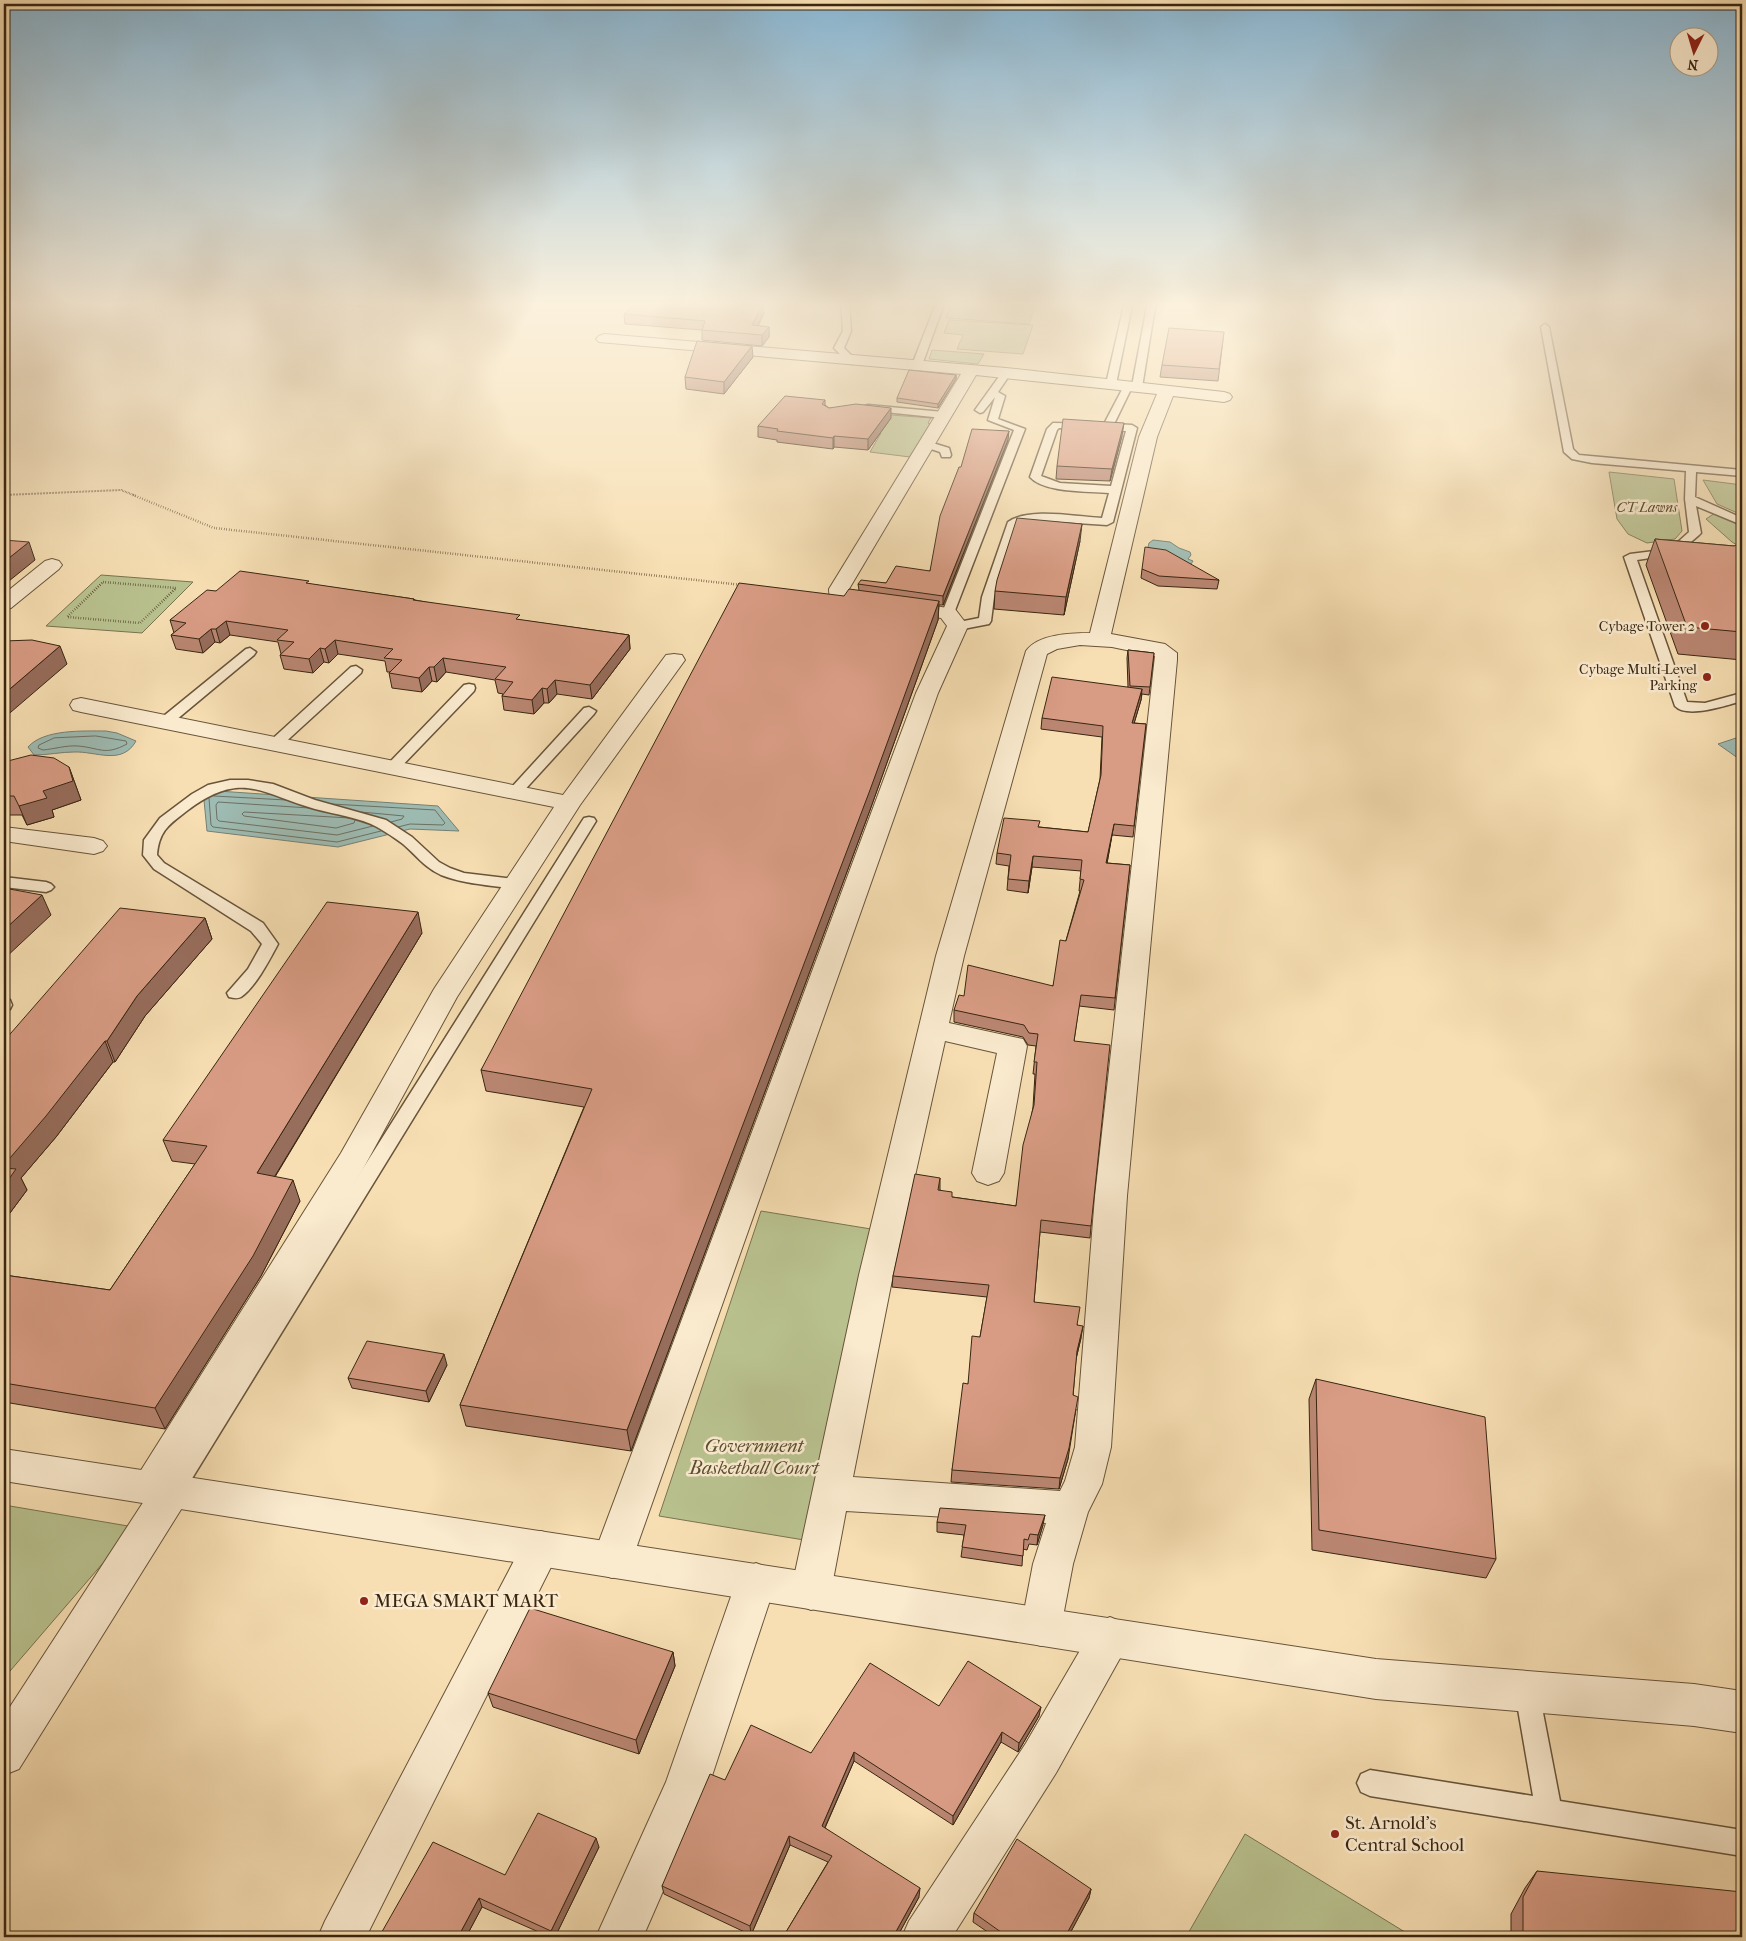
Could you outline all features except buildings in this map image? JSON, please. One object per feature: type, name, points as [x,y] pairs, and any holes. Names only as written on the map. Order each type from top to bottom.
[{"type":"street","points":[[612,1560],[953,620],[848,600],[839,596],[839,589],[958,392]]},
{"type":"street","points":[[1099,640],[1148,437],[1166,392]]},
{"type":"street","points":[[1180,392],[1224,397]]},
{"type":"street","points":[[4,604],[52,565]]},
{"type":"street","points":[[811,1591],[876,1275],[933,1029],[953,947],[1037,651],[1048,643],[1065,640],[1099,640],[1158,648],[1166,653],[1166,660],[1111,1196],[1093,1447],[1083,1484],[1070,1509],[1053,1564],[1041,1627]]},
{"type":"street","points":[[4,1754],[352,1161],[444,996],[515,884],[579,812],[674,660]]},
{"type":"street","points":[[81,705],[515,792],[579,812]]},
{"type":"street","points":[[4,834],[94,846]]},
{"type":"street","points":[[933,1029],[1013,1046],[988,1173]]},
{"type":"street","points":[[4,1465],[1376,1679],[1694,1705],[1742,1712]]},
{"type":"street","points":[[830,1493],[1037,1505],[1070,1509]]},
{"type":"street","points":[[341,1937],[541,1549]]},
{"type":"street","points":[[618,1937],[686,1788],[756,1582]]},
{"type":"street","points":[[925,1937],[1041,1758],[1110,1637]]},
{"type":"lane","points":[[1108,426],[1130,392]]},
{"type":"lane","points":[[1558,392],[1568,450],[1576,457],[1742,474]]},
{"type":"lane","points":[[980,410],[992,393],[1000,396],[993,420],[1020,429],[953,620],[985,621],[988,597],[1012,524],[1019,519],[1031,517],[1107,522],[1132,428],[1057,425],[1052,429],[1035,477],[1039,481],[1050,484],[1115,490]]},
{"type":"lane","points":[[853,409],[869,408],[943,415]]},
{"type":"lane","points":[[926,444],[940,447],[945,450],[946,455]]},
{"type":"lane","points":[[1690,470],[1690,499],[1695,533],[1674,552],[1630,557],[1682,706],[1705,707],[1742,697]]},
{"type":"lane","points":[[1690,499],[1742,522]]},
{"type":"lane","points":[[165,722],[250,652]]},
{"type":"lane","points":[[275,744],[356,670]]},
{"type":"lane","points":[[392,768],[469,688]]},
{"type":"lane","points":[[515,792],[590,711]]},
{"type":"lane","points":[[235,993],[254,972],[270,944],[257,927],[159,866],[150,855],[151,840],[165,821],[214,788],[230,784],[268,787],[310,802],[366,818],[381,823],[396,832],[434,865],[445,871],[462,877],[515,884]]},
{"type":"lane","points":[[161,1489],[579,812]]},
{"type":"lane","points":[[4,882],[46,887]]},
{"type":"lane","points":[[1527,1692],[1549,1811]]},
{"type":"lane","points":[[1370,1783],[1742,1843]]},
{"type":"path","points":[[4,494],[121,490],[214,528],[750,586]]},
{"type":"path","points":[[102,582],[176,588],[140,623],[76,617],[66,616],[102,582]]},
{"type":"green space","points":[[891,415],[931,418],[928,423],[930,424],[910,457],[870,452],[881,433],[878,432]]},
{"type":"green space","name":"CT Lawns","points":[[1609,472],[1674,479],[1682,531],[1675,539],[1647,543],[1628,534],[1617,519]]},
{"type":"green space","name":"CT Lawns","points":[[1703,480],[1742,485],[1742,515],[1717,504]]},
{"type":"green space","name":"CT Lawns","points":[[1715,513],[1742,526],[1742,548],[1732,542],[1706,519]]},
{"type":"green space","points":[[101,575],[193,582],[142,633],[46,626]]},
{"type":"green space","name":"Government Basketball Court","points":[[761,1211],[871,1229],[810,1541],[659,1516]]},
{"type":"green space","points":[[4,1505],[134,1527],[4,1678]]},
{"type":"green space","points":[[1245,1834],[1413,1937],[1186,1937]]},
{"type":"water","points":[[1153,540],[1170,542],[1190,552],[1191,555],[1188,559],[1193,561],[1191,564],[1182,565],[1148,547],[1149,543]]},
{"type":"water","points":[[75,731],[117,733],[136,741],[130,749],[123,753],[108,756],[82,752],[34,755],[28,747],[35,741],[54,734]]},
{"type":"water","points":[[1742,736],[1742,761],[1718,744]]},
{"type":"water","points":[[203,790],[438,806],[459,831],[410,829],[338,847],[207,831]]},
{"type":"place","name":"Cybage Tower 2","points":[[1705,626]]},
{"type":"place","name":"Cybage Multi-Level Parking","points":[[1707,677]]},
{"type":"place","name":"MEGA SMART MART","points":[[364,1601]]},
{"type":"place","name":"St. Arnold's Central School","points":[[1335,1834]]}]
